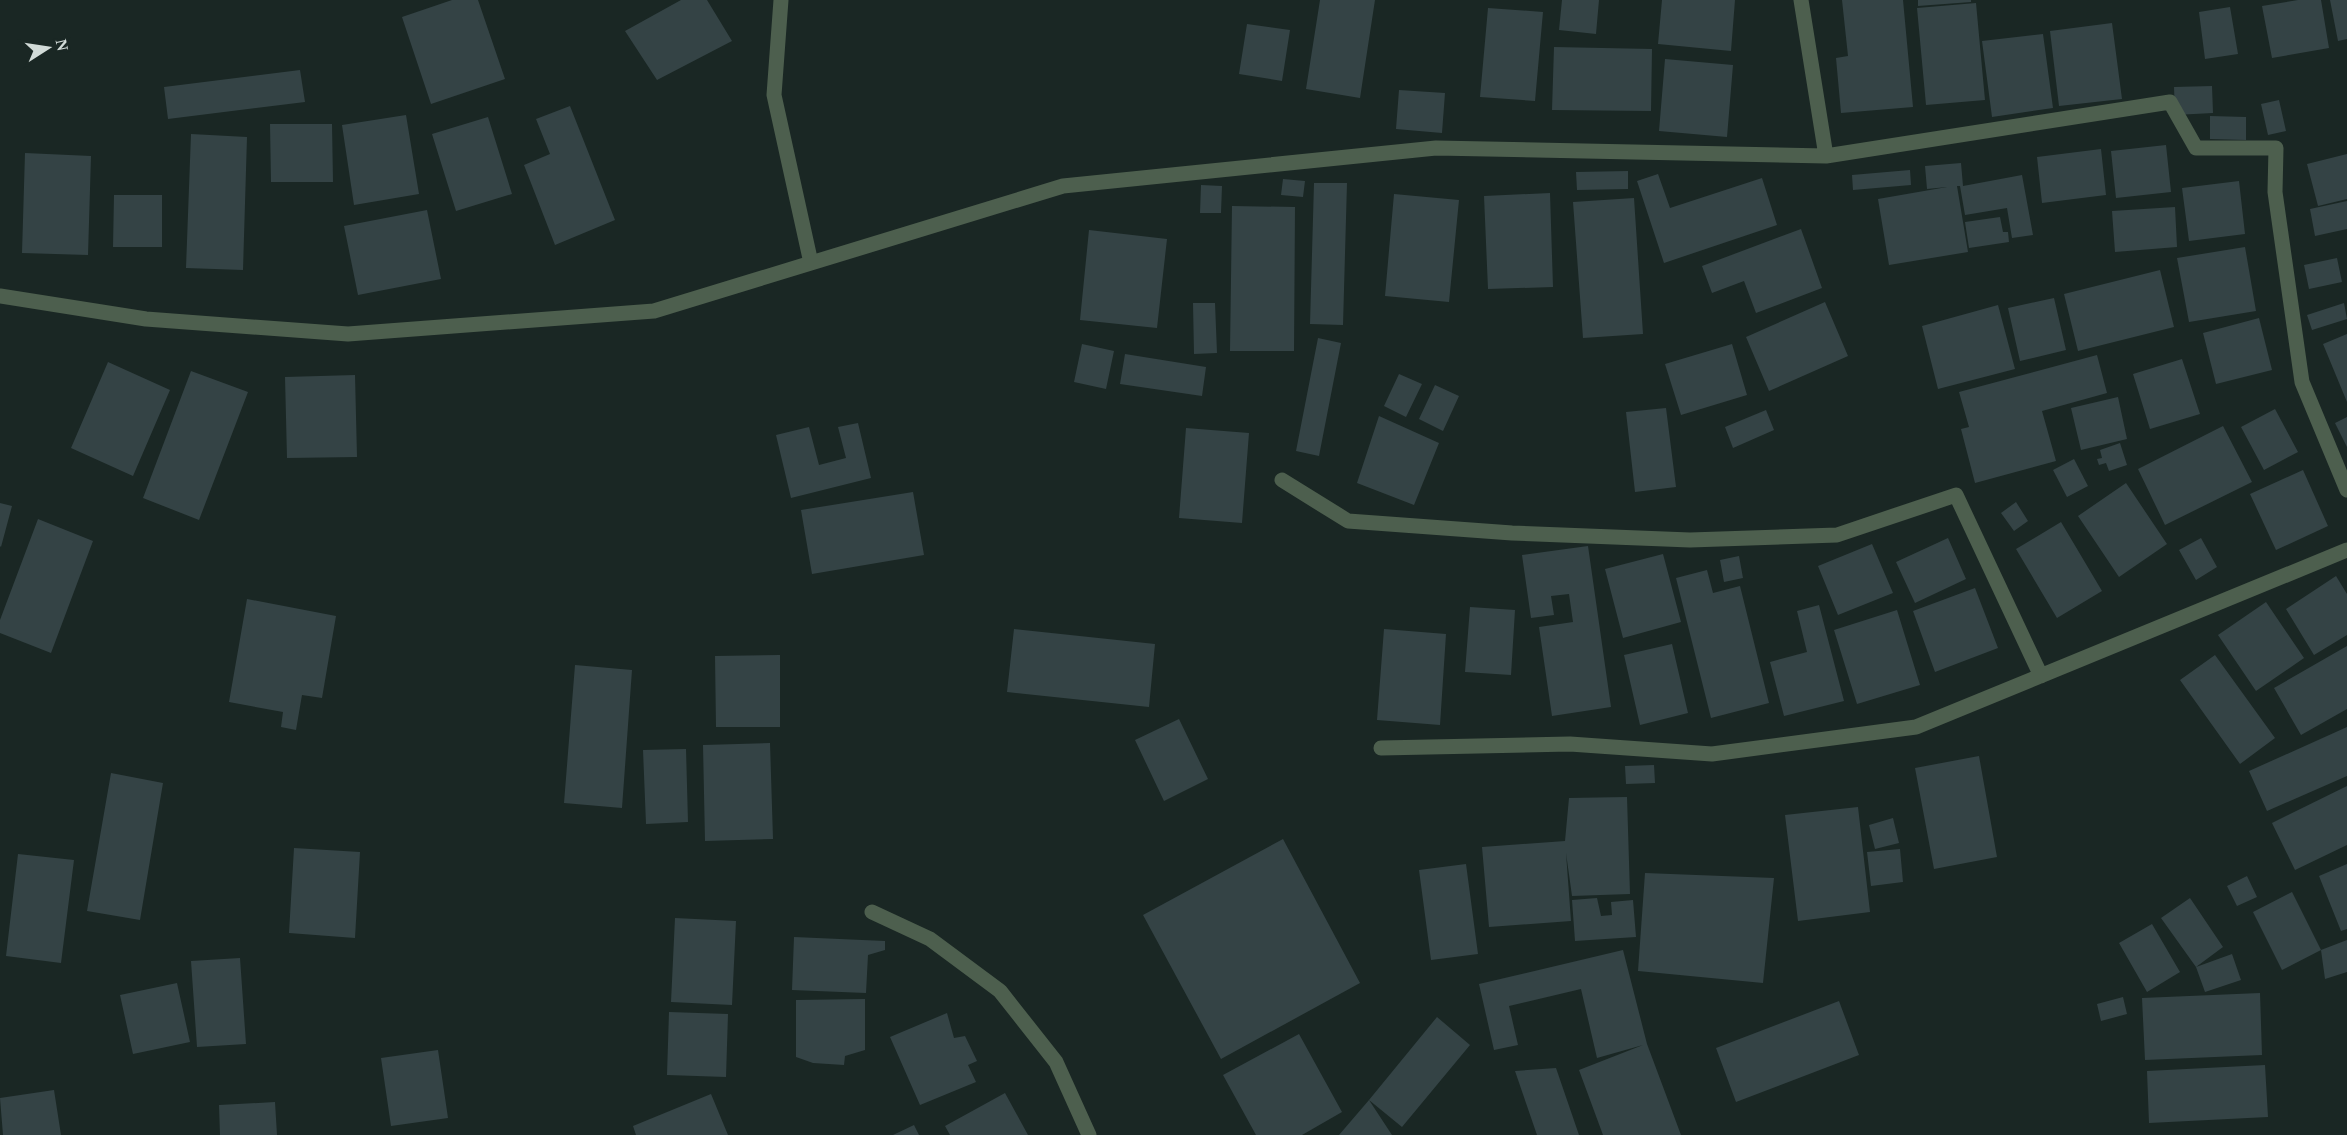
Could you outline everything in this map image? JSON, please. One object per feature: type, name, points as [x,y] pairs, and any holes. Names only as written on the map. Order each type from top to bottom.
[{"type":"street","points":[[781,0],[774,95],[811,263]]},
{"type":"street","points":[[1801,0],[1826,156]]},
{"type":"street","points":[[0,296],[146,320],[348,334],[654,311],[1063,186],[1436,148],[1826,156],[2170,102],[2196,148],[2276,148],[2275,192],[2302,382],[2347,490]]},
{"type":"street","points":[[1282,480],[1348,521],[1512,533],[1690,540],[1837,535],[1956,495],[2041,675]]},
{"type":"street","points":[[1381,748],[1570,744],[1712,754],[1916,727],[2347,550]]},
{"type":"street","points":[[872,912],[930,939],[1000,991],[1056,1062],[1089,1135]]},
{"type":"building","points":[[452,0],[478,0],[505,79],[431,104],[402,17]]},
{"type":"building","points":[[681,0],[707,0],[732,41],[657,80],[625,31]]},
{"type":"building","points":[[1320,0],[1375,0],[1360,98],[1306,89]]},
{"type":"building","points":[[1562,0],[1599,0],[1596,34],[1559,30]]},
{"type":"building","points":[[1662,0],[1735,0],[1731,51],[1658,44]]},
{"type":"building","points":[[1842,0],[1903,0],[1913,107],[1841,113],[1836,58],[1848,56]]},
{"type":"building","points":[[1918,0],[1971,0],[1971,2],[1918,6]]},
{"type":"building","points":[[2298,0],[2321,0],[2329,48],[2272,58],[2262,6]]},
{"type":"building","points":[[2330,0],[2347,0],[2347,39],[2338,41]]},
{"type":"building","points":[[1976,3],[1985,100],[1926,105],[1917,8]]},
{"type":"building","points":[[2230,7],[2238,54],[2205,59],[2199,12]]},
{"type":"building","points":[[1488,8],[1543,12],[1535,101],[1480,97]]},
{"type":"building","points":[[2112,23],[2122,99],[2059,106],[2050,31]]},
{"type":"building","points":[[1247,24],[1290,30],[1282,81],[1239,74]]},
{"type":"building","points":[[2043,34],[2053,108],[1992,117],[1982,41]]},
{"type":"building","points":[[1554,47],[1652,49],[1651,111],[1552,110]]},
{"type":"building","points":[[1665,59],[1733,65],[1727,137],[1659,131]]},
{"type":"building","points":[[300,70],[305,102],[168,119],[164,87]]},
{"type":"building","points":[[2212,86],[2213,113],[2175,115],[2174,87]]},
{"type":"building","points":[[1399,90],[1445,93],[1442,133],[1396,129]]},
{"type":"building","points":[[2279,100],[2286,131],[2268,135],[2261,104]]},
{"type":"building","points":[[570,106],[615,220],[555,245],[524,165],[550,154],[536,119]]},
{"type":"building","points":[[406,115],[419,194],[354,205],[342,125]]},
{"type":"building","points":[[2210,116],[2246,117],[2246,140],[2210,139]]},
{"type":"building","points":[[488,117],[512,194],[456,211],[432,134]]},
{"type":"building","points":[[270,124],[332,124],[333,182],[271,182]]},
{"type":"building","points":[[191,134],[247,137],[243,270],[186,268]]},
{"type":"building","points":[[2166,145],[2171,192],[2116,198],[2111,151]]},
{"type":"building","points":[[2101,149],[2106,195],[2042,203],[2037,157]]},
{"type":"building","points":[[25,153],[91,156],[88,255],[22,253]]},
{"type":"building","points":[[2347,154],[2347,199],[2318,206],[2307,164]]},
{"type":"building","points":[[1961,163],[1963,186],[2022,175],[2033,235],[2012,238],[2007,208],[1965,215],[1960,186],[1957,186],[1968,252],[1889,265],[1878,199],[1947,187],[1927,189],[1925,166]]},
{"type":"building","points":[[1910,170],[1911,185],[1853,190],[1852,175]]},
{"type":"building","points":[[1628,171],[1628,189],[1577,190],[1576,172]]},
{"type":"building","points":[[1658,174],[1670,208],[1762,178],[1777,225],[1664,263],[1637,181]]},
{"type":"building","points":[[1283,179],[1305,181],[1303,197],[1281,195]]},
{"type":"building","points":[[2239,181],[2245,234],[2189,241],[2182,188]]},
{"type":"building","points":[[1314,183],[1347,183],[1343,325],[1310,324]]},
{"type":"building","points":[[1201,185],[1222,186],[1221,213],[1200,213]]},
{"type":"building","points":[[1550,193],[1553,287],[1488,289],[1484,196]]},
{"type":"building","points":[[1394,194],[1459,200],[1449,302],[1385,296]]},
{"type":"building","points":[[114,195],[162,195],[162,247],[113,247]]},
{"type":"building","points":[[1634,198],[1643,334],[1583,338],[1573,202]]},
{"type":"building","points":[[2347,201],[2347,229],[2315,236],[2310,209]]},
{"type":"building","points":[[1232,206],[1295,207],[1294,351],[1230,351]]},
{"type":"building","points":[[2175,207],[2177,247],[2115,252],[2112,211]]},
{"type":"building","points":[[427,210],[441,279],[358,295],[344,226]]},
{"type":"building","points":[[2000,217],[2003,232],[2008,232],[2009,242],[1969,248],[1965,222]]},
{"type":"building","points":[[1801,229],[1822,288],[1756,313],[1744,281],[1712,293],[1702,266]]},
{"type":"building","points":[[1089,230],[1167,239],[1157,328],[1080,320]]},
{"type":"building","points":[[2245,247],[2256,311],[2189,322],[2177,258]]},
{"type":"building","points":[[2337,258],[2342,282],[2309,289],[2304,265]]},
{"type":"building","points":[[2160,270],[2174,327],[2078,351],[2064,294]]},
{"type":"building","points":[[2054,298],[2066,350],[2020,361],[2008,308]]},
{"type":"building","points":[[1825,302],[1848,356],[1769,391],[1746,337]]},
{"type":"building","points":[[1193,303],[1215,303],[1217,353],[1194,354]]},
{"type":"building","points":[[2344,303],[2347,319],[2312,330],[2307,315]]},
{"type":"building","points":[[1998,305],[2015,369],[1938,389],[1922,326]]},
{"type":"building","points":[[2259,318],[2272,370],[2216,384],[2203,333]]},
{"type":"building","points":[[2347,334],[2347,402],[2323,344]]},
{"type":"building","points":[[1318,338],[1341,343],[1319,456],[1296,451]]},
{"type":"building","points":[[1082,344],[1114,351],[1106,389],[1074,382]]},
{"type":"building","points":[[1732,344],[1747,395],[1681,415],[1665,364]]},
{"type":"building","points":[[1125,354],[1206,367],[1202,396],[1120,384]]},
{"type":"building","points":[[2097,355],[2107,393],[2042,411],[2056,461],[1975,483],[1961,429],[1969,427],[1959,392]]},
{"type":"building","points":[[2182,359],[2200,414],[2150,429],[2133,374]]},
{"type":"building","points":[[108,362],[170,390],[133,476],[71,448]]},
{"type":"building","points":[[191,371],[248,392],[199,520],[143,498]]},
{"type":"building","points":[[1399,374],[1422,384],[1406,417],[1384,406]]},
{"type":"building","points":[[355,375],[357,457],[287,458],[285,377]]},
{"type":"building","points":[[1435,385],[1459,396],[1443,431],[1419,419]]},
{"type":"building","points":[[2118,397],[2127,439],[2081,450],[2071,408]]},
{"type":"building","points":[[1666,408],[1676,487],[1635,492],[1626,412]]},
{"type":"building","points":[[2275,409],[2298,452],[2264,470],[2241,427]]},
{"type":"building","points":[[1766,410],[1774,430],[1733,448],[1725,427]]},
{"type":"building","points":[[1379,416],[1439,443],[1414,505],[1357,483]]},
{"type":"building","points":[[2347,417],[2347,447],[2335,423]]},
{"type":"building","points":[[858,423],[871,478],[791,498],[776,435],[809,427],[819,465],[846,458],[838,427]]},
{"type":"building","points":[[2223,426],[2252,482],[2165,525],[2138,469]]},
{"type":"building","points":[[1186,428],[1249,433],[1242,523],[1179,518]]},
{"type":"building","points":[[2120,443],[2127,465],[2109,471],[2106,463],[2099,465],[2097,459],[2102,458],[2100,450]]},
{"type":"building","points":[[2074,459],[2088,486],[2067,497],[2053,470]]},
{"type":"building","points":[[2303,470],[2328,526],[2276,550],[2250,494]]},
{"type":"building","points":[[2126,483],[2167,544],[2119,577],[2078,516]]},
{"type":"building","points":[[913,492],[924,555],[812,574],[801,510]]},
{"type":"building","points":[[2016,502],[2028,521],[2014,531],[2001,513]]},
{"type":"building","points":[[0,503],[12,506],[1,547],[0,546]]},
{"type":"building","points":[[38,519],[93,541],[51,653],[0,633],[0,620]]},
{"type":"building","points":[[2061,522],[2102,591],[2057,618],[2016,549]]},
{"type":"building","points":[[1948,538],[1966,579],[1915,603],[1896,562]]},
{"type":"building","points":[[2201,538],[2217,567],[2196,580],[2179,550]]},
{"type":"building","points":[[1872,544],[1893,593],[1838,615],[1818,566]]},
{"type":"building","points":[[1588,546],[1611,707],[1552,716],[1539,627],[1573,622],[1569,594],[1551,596],[1554,615],[1531,618],[1522,555]]},
{"type":"building","points":[[1663,554],[1681,622],[1623,638],[1605,569]]},
{"type":"building","points":[[1739,556],[1743,578],[1724,582],[1720,560]]},
{"type":"building","points":[[1707,570],[1713,593],[1740,586],[1769,703],[1711,718],[1676,578]]},
{"type":"building","points":[[2336,576],[2347,594],[2347,635],[2314,655],[2286,609]]},
{"type":"building","points":[[1975,588],[1998,648],[1935,672],[1913,611]]},
{"type":"building","points":[[247,599],[336,616],[322,698],[302,695],[296,730],[281,727],[283,712],[229,702]]},
{"type":"building","points":[[2266,602],[2304,658],[2256,691],[2218,635]]},
{"type":"building","points":[[1819,605],[1844,701],[1784,716],[1770,662],[1807,652],[1797,611]]},
{"type":"building","points":[[1470,607],[1515,610],[1511,675],[1465,672]]},
{"type":"building","points":[[1897,610],[1920,685],[1857,704],[1834,630]]},
{"type":"building","points":[[1014,629],[1155,644],[1149,707],[1007,692]]},
{"type":"building","points":[[1384,629],[1446,634],[1440,725],[1377,720]]},
{"type":"building","points":[[1672,644],[1688,713],[1640,725],[1624,655]]},
{"type":"building","points":[[2347,646],[2347,709],[2301,735],[2274,688]]},
{"type":"building","points":[[780,655],[780,727],[716,727],[715,656]]},
{"type":"building","points":[[2215,655],[2275,738],[2240,764],[2180,680]]},
{"type":"building","points":[[575,665],[632,670],[622,808],[564,803]]},
{"type":"building","points":[[1179,719],[1208,779],[1164,801],[1135,740]]},
{"type":"building","points":[[2347,727],[2347,776],[2267,811],[2249,771]]},
{"type":"building","points":[[770,743],[773,839],[705,841],[703,745]]},
{"type":"building","points":[[686,749],[688,822],[646,824],[643,750]]},
{"type":"building","points":[[1979,756],[1997,857],[1934,869],[1915,768]]},
{"type":"building","points":[[1654,765],[1655,783],[1626,784],[1625,766]]},
{"type":"building","points":[[111,773],[163,783],[140,920],[87,911]]},
{"type":"building","points":[[2347,786],[2347,845],[2295,870],[2272,823]]},
{"type":"building","points":[[1627,797],[1630,894],[1572,896],[1566,853],[1571,921],[1489,927],[1482,847],[1565,841],[1569,798]]},
{"type":"building","points":[[1858,807],[1870,912],[1798,921],[1785,815]]},
{"type":"building","points":[[1893,818],[1899,843],[1875,849],[1869,825]]},
{"type":"building","points":[[1283,839],[1360,983],[1221,1059],[1143,915]]},
{"type":"building","points":[[294,848],[360,852],[355,938],[289,933]]},
{"type":"building","points":[[1900,849],[1903,882],[1871,886],[1867,852]]},
{"type":"building","points":[[18,854],[74,860],[61,963],[6,956]]},
{"type":"building","points":[[1466,864],[1478,954],[1431,960],[1419,870]]},
{"type":"building","points":[[2347,864],[2347,929],[2341,931],[2319,876]]},
{"type":"building","points":[[1645,873],[1774,878],[1763,983],[1638,971]]},
{"type":"building","points":[[2247,876],[2257,897],[2237,906],[2227,886]]},
{"type":"building","points":[[2292,892],[2321,950],[2282,970],[2253,912]]},
{"type":"building","points":[[1597,898],[1601,916],[1612,915],[1611,902],[1633,900],[1636,937],[1575,941],[1572,900]]},
{"type":"building","points":[[2190,898],[2223,947],[2196,967],[2161,918]]},
{"type":"building","points":[[675,918],[736,921],[732,1005],[671,1002]]},
{"type":"building","points":[[2152,924],[2180,972],[2147,992],[2119,943]]},
{"type":"building","points":[[794,937],[885,941],[885,950],[868,955],[866,993],[792,990]]},
{"type":"building","points":[[2347,940],[2347,972],[2325,979],[2321,950]]},
{"type":"building","points":[[1623,950],[1647,1044],[1681,1135],[1603,1135],[1579,1070],[1643,1045],[1597,1058],[1581,989],[1509,1006],[1518,1045],[1494,1050],[1479,984]]},
{"type":"building","points":[[2232,954],[2241,980],[2205,992],[2196,967]]},
{"type":"building","points":[[240,958],[246,1044],[197,1047],[191,961]]},
{"type":"building","points":[[177,983],[190,1042],[133,1054],[120,995]]},
{"type":"building","points":[[2260,993],[2262,1055],[2145,1060],[2142,998]]},
{"type":"building","points":[[2123,997],[2127,1014],[2101,1021],[2097,1004]]},
{"type":"building","points":[[865,999],[865,1050],[845,1056],[844,1065],[813,1063],[796,1057],[796,1000]]},
{"type":"building","points":[[1839,1001],[1859,1055],[1736,1102],[1716,1048]]},
{"type":"building","points":[[669,1012],[728,1014],[726,1077],[667,1075]]},
{"type":"building","points":[[947,1013],[954,1038],[965,1036],[977,1061],[968,1065],[976,1082],[920,1105],[890,1037]]},
{"type":"building","points":[[1437,1017],[1470,1045],[1402,1127],[1369,1100]]},
{"type":"building","points":[[1299,1034],[1342,1112],[1302,1135],[1256,1135],[1223,1075]]},
{"type":"building","points":[[438,1050],[448,1118],[391,1126],[381,1058]]},
{"type":"building","points":[[2265,1065],[2268,1117],[2149,1123],[2147,1071]]},
{"type":"building","points":[[1556,1068],[1579,1135],[1537,1135],[1515,1071]]},
{"type":"building","points":[[54,1090],[61,1135],[3,1135],[0,1098]]},
{"type":"building","points":[[1005,1093],[1028,1135],[950,1135],[945,1126]]},
{"type":"building","points":[[711,1094],[728,1135],[636,1135],[633,1126]]},
{"type":"building","points":[[1369,1100],[1392,1135],[1339,1135]]},
{"type":"building","points":[[275,1102],[277,1135],[220,1135],[219,1105]]},
{"type":"building","points":[[914,1125],[919,1135],[893,1135]]}]
